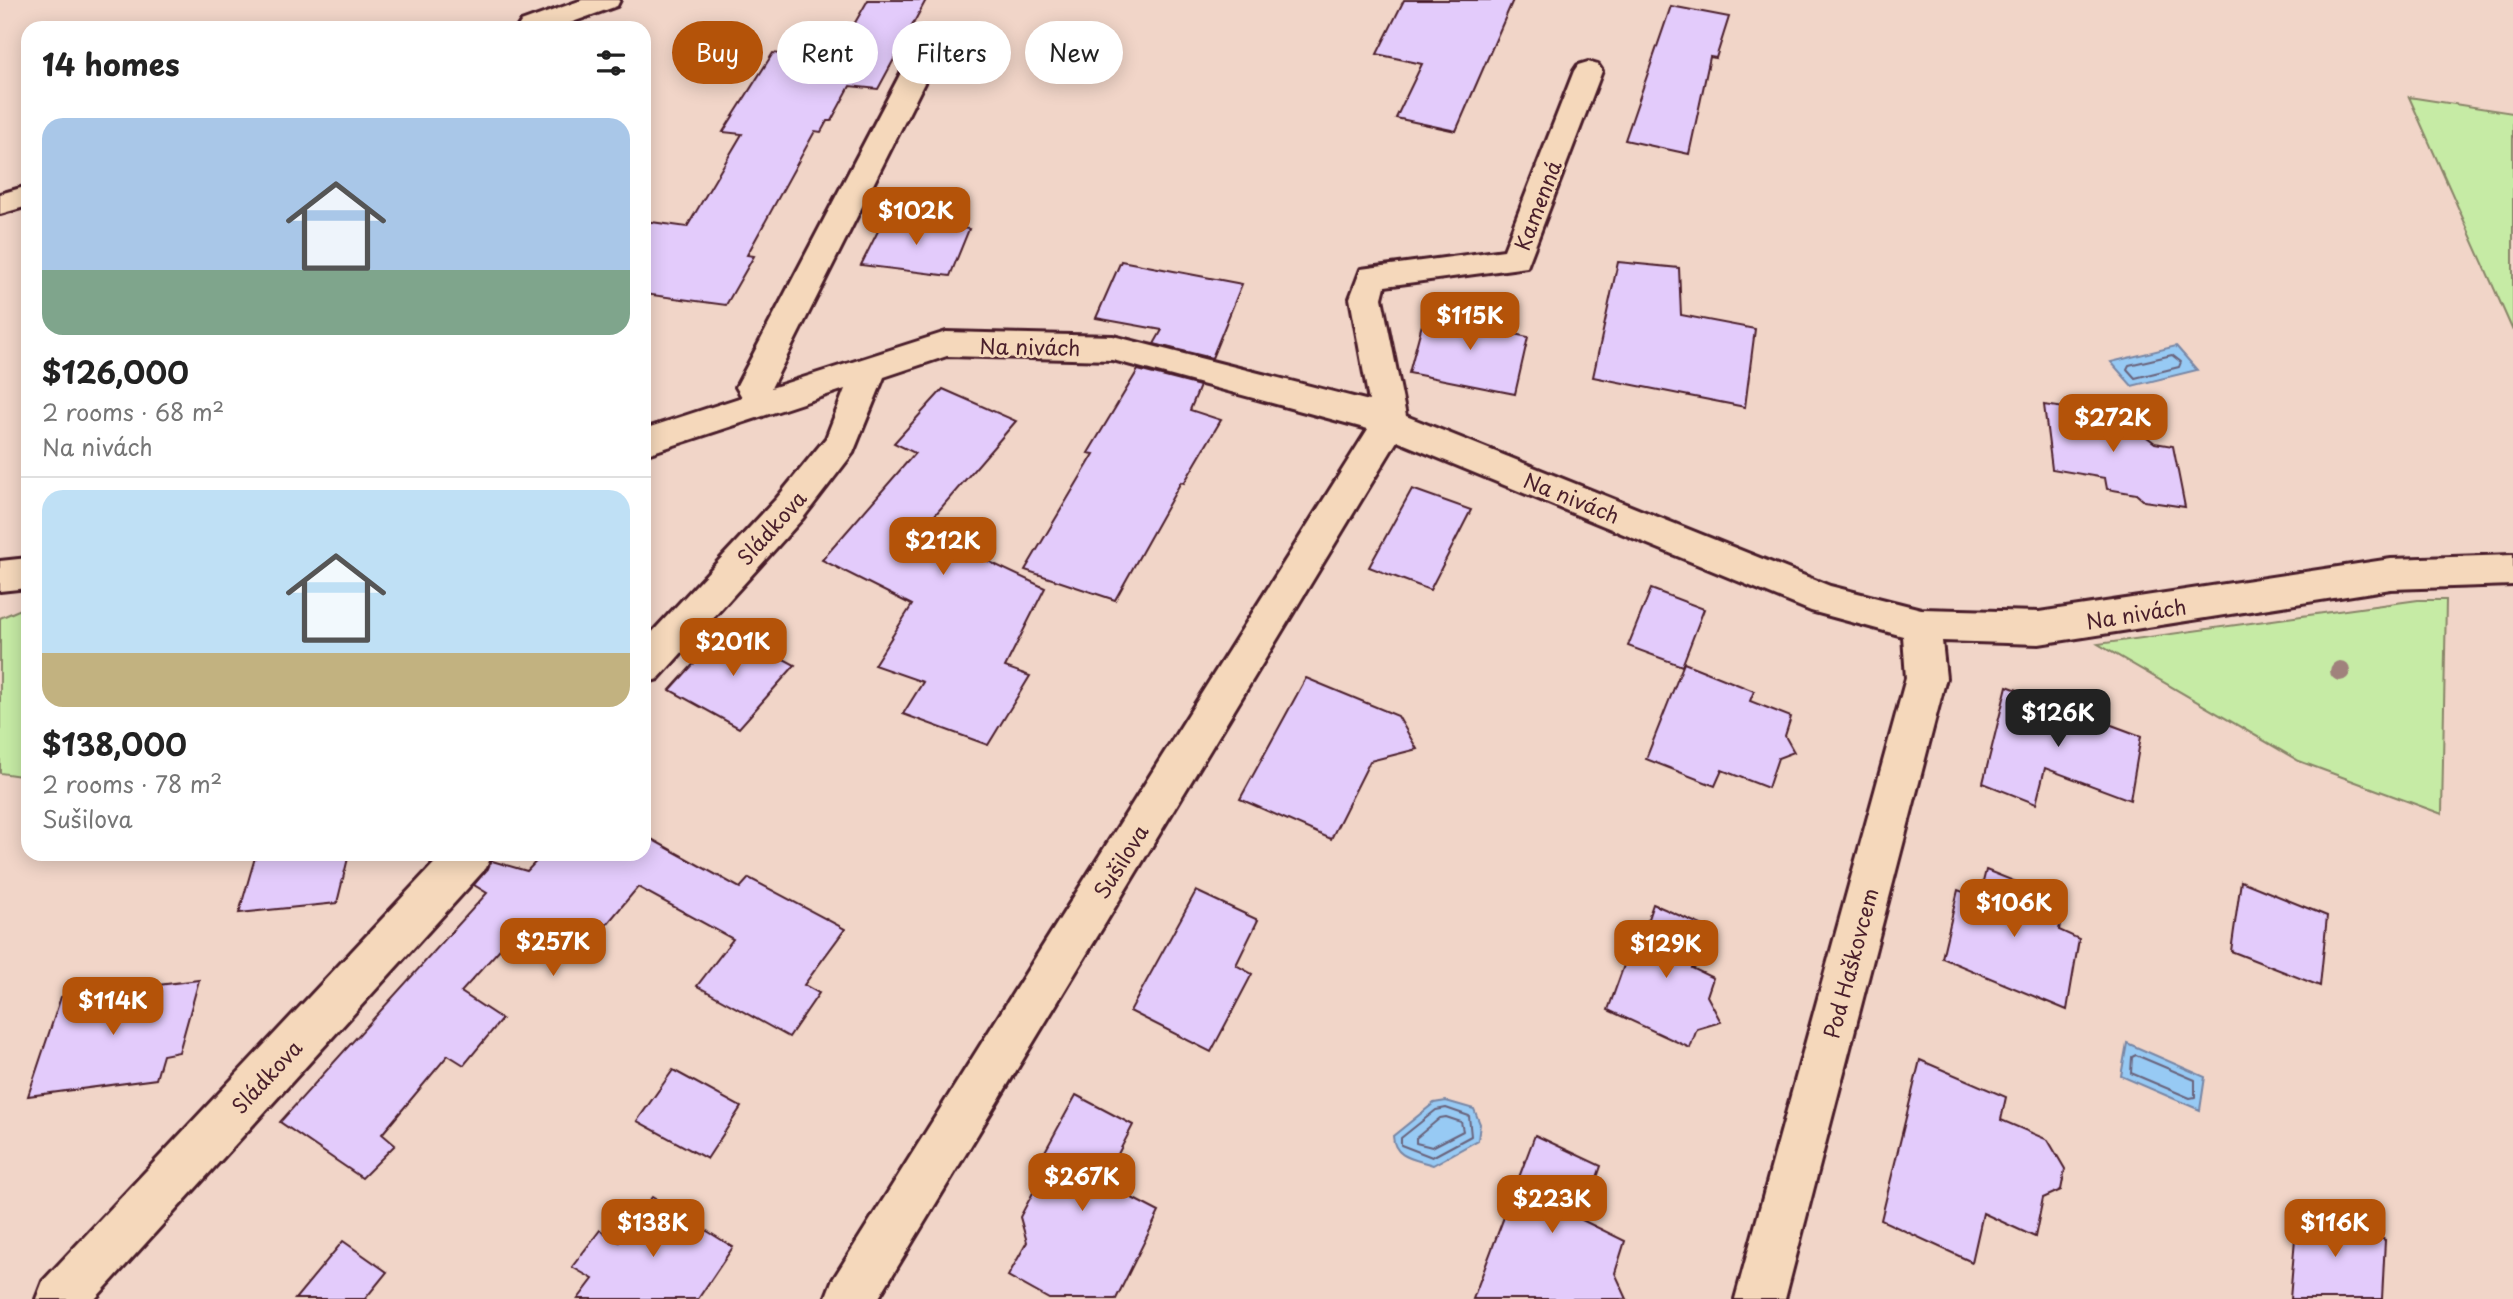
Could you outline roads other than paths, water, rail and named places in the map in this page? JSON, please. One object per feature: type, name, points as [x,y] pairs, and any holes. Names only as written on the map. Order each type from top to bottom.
[{"type":"street","points":[[550,21],[607,0]]},
{"type":"street","name":"Kamenná","points":[[1390,423],[1366,298],[1372,277],[1516,260],[1588,71]]},
{"type":"street","points":[[763,404],[752,387],[909,84]]},
{"type":"street","points":[[0,204],[21,198]]},
{"type":"street","name":"Na nivách","points":[[651,440],[946,344],[1113,348],[1362,412],[1824,600],[1921,625],[2039,628],[2391,574],[2513,570]]},
{"type":"street","name":"Sládkova","points":[[651,659],[790,509],[841,444],[870,369]]},
{"type":"street","name":"Sušilova","points":[[850,1299],[1390,423]]},
{"type":"street","points":[[0,576],[21,574]]},
{"type":"street","name":"Pod Haškovcem","points":[[1760,1299],[1926,678],[1921,625]]},
{"type":"street","name":"Sládkova","points":[[61,1299],[465,861]]},
{"type":"water","points":[[2176,346],[2197,370],[2132,386],[2111,362]]},
{"type":"water","points":[[2127,1043],[2205,1077],[2200,1110],[2121,1076]]},
{"type":"water","points":[[1446,1101],[1474,1109],[1480,1124],[1478,1140],[1433,1165],[1401,1153],[1393,1136],[1434,1103]]}]
